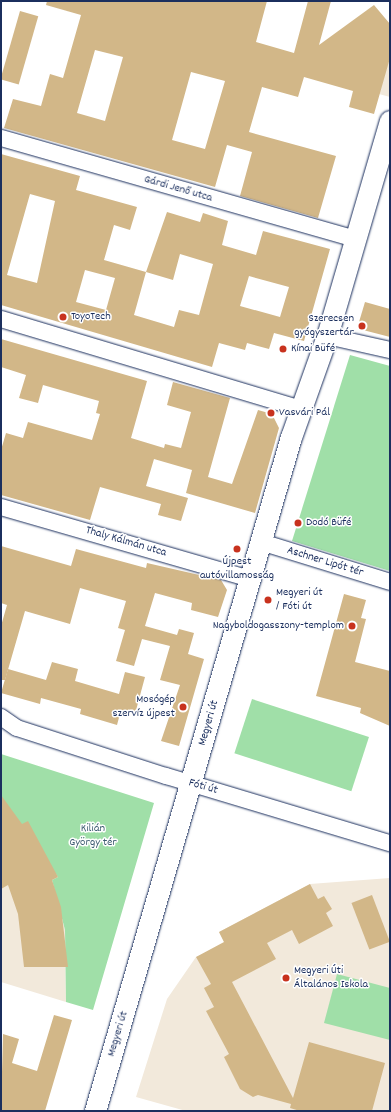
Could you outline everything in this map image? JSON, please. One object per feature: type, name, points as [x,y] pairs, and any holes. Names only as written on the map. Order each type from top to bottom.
[{"type":"main road","name":"Megyeri út","points":[[94,1111],[192,784],[261,542],[301,409],[327,336],[390,121]]},
{"type":"street","name":"Gárdi Jenő utca","points":[[1,138],[355,239]]},
{"type":"street","points":[[1,319],[226,385],[301,409]]},
{"type":"street","points":[[327,336],[390,350]]},
{"type":"street","name":"Thaly Kálmán utca","points":[[1,507],[251,579]]},
{"type":"street","name":"Aschner Lipót tér","points":[[261,542],[390,582]]},
{"type":"street","name":"Fóti út","points":[[1,717],[17,728],[192,784],[390,843]]},
{"type":"street","name":"Fóti út","points":[[1,728],[17,728]]},
{"type":"shaded area","points":[[390,56],[390,97],[379,94]]},
{"type":"shaded area","points":[[1,798],[58,877],[52,880],[65,930],[66,1002],[1,982]]},
{"type":"shaded area","name":"Megyeri Úti Általános Iskola","points":[[390,878],[390,1111],[186,1111],[136,1097],[167,999],[196,957],[225,944],[219,932],[310,884]]},
{"type":"green space","points":[[350,355],[390,366],[390,571],[292,541]]},
{"type":"green space","points":[[252,699],[369,737],[351,791],[234,753]]},
{"type":"green space","name":"Kilián György tér","points":[[1,754],[154,803],[93,1010],[66,1002],[65,930],[52,880],[58,877],[1,798]]},
{"type":"green space","points":[[337,974],[390,988],[390,1040],[324,1023]]},
{"type":"building","points":[[47,1],[267,1],[256,42],[294,53],[308,1],[331,1],[319,45],[374,5],[390,24],[390,58],[374,114],[349,107],[353,91],[304,77],[298,97],[262,87],[249,132],[336,156],[318,218],[240,196],[252,152],[227,145],[215,187],[4,128],[13,99],[41,106],[50,74],[63,78],[81,15],[46,5]],"holes":[[[95,50],[123,57],[105,121],[77,113]],[[191,72],[225,81],[205,149],[172,140]]]},
{"type":"building","points":[[20,11],[38,16],[19,84],[1,79],[1,77]]},
{"type":"building","points":[[1,154],[80,176],[76,190],[137,207],[130,230],[114,225],[104,260],[146,272],[167,212],[200,222],[203,213],[228,221],[222,245],[256,255],[263,231],[330,249],[304,341],[274,333],[269,349],[247,343],[245,350],[219,343],[212,367],[1,305]],"holes":[[[30,194],[55,201],[37,283],[7,275]],[[180,254],[213,264],[199,315],[179,310],[174,327],[134,315],[146,272],[173,280]],[[85,270],[115,278],[106,310],[76,302]],[[249,276],[289,287],[280,317],[240,306]]]},
{"type":"building","points":[[365,302],[390,309],[390,337],[363,330],[359,322]]},
{"type":"building","points":[[1,339],[147,381],[131,438],[164,448],[165,444],[181,448],[191,412],[167,405],[173,382],[230,398],[208,477],[232,484],[258,410],[272,414],[279,428],[255,513],[186,493],[192,470],[154,459],[146,486],[188,498],[181,521],[158,515],[161,504],[100,487],[90,520],[1,495],[1,450],[6,433],[23,438],[28,422],[92,440],[100,414],[96,413],[99,401],[43,385],[38,403],[19,398],[26,375],[1,367]]},
{"type":"building","points":[[1,546],[71,566],[76,549],[146,568],[147,563],[221,580],[227,590],[218,617],[191,610],[192,603],[155,593],[145,626],[177,635],[179,629],[194,633],[188,654],[204,659],[179,746],[161,741],[180,685],[160,680],[170,646],[142,639],[134,666],[116,661],[125,630],[118,628],[126,601],[80,588],[70,624],[25,611],[5,680],[1,680],[1,626],[7,605],[1,603]]},
{"type":"building","points":[[344,594],[366,600],[361,618],[366,619],[355,662],[390,671],[390,726],[360,713],[361,708],[316,696]]},
{"type":"building","points":[[52,662],[78,669],[75,681],[119,694],[125,672],[145,677],[135,714],[121,710],[117,725],[80,714],[81,709],[41,698],[40,704],[1,693],[8,669],[46,680]]},
{"type":"building","points":[[1,795],[22,824],[28,821],[58,877],[52,880],[61,907],[68,967],[24,967],[18,914],[8,885],[1,889]]},
{"type":"building","points":[[310,884],[318,899],[324,896],[332,909],[326,913],[333,926],[299,944],[292,930],[267,943],[276,959],[232,982],[293,1098],[309,1042],[385,1063],[372,1111],[300,1111],[290,1108],[291,1104],[258,1095],[253,1097],[240,1089],[224,1057],[229,1054],[206,1011],[214,1007],[204,988],[211,984],[196,957],[224,942],[219,932]]},
{"type":"building","points":[[372,895],[390,942],[369,950],[351,903]]},
{"type":"building","points":[[54,1015],[72,1020],[45,1111],[1,1111],[3,1034],[19,1039],[12,1063],[37,1071]]},
{"type":"place","name":"ToyoTech","points":[[63,317]]},
{"type":"place","name":"Szerecsen gyógyszertár","points":[[362,326]]},
{"type":"place","name":"Kínai Büfé","points":[[283,349]]},
{"type":"place","name":"Vasvári Pál","points":[[271,413]]},
{"type":"place","name":"Dodó Büfé","points":[[298,523]]},
{"type":"place","name":"Újpest autóvillamosság","points":[[237,549]]},
{"type":"place","name":"Megyeri út / Fóti út","points":[[268,600]]},
{"type":"place","name":"Nagyboldogasszony-templom","points":[[352,626]]},
{"type":"place","name":"Mosógép szervíz újpest","points":[[183,707]]},
{"type":"place","name":"Megyeri Úti Általános Iskola","points":[[286,978]]}]
